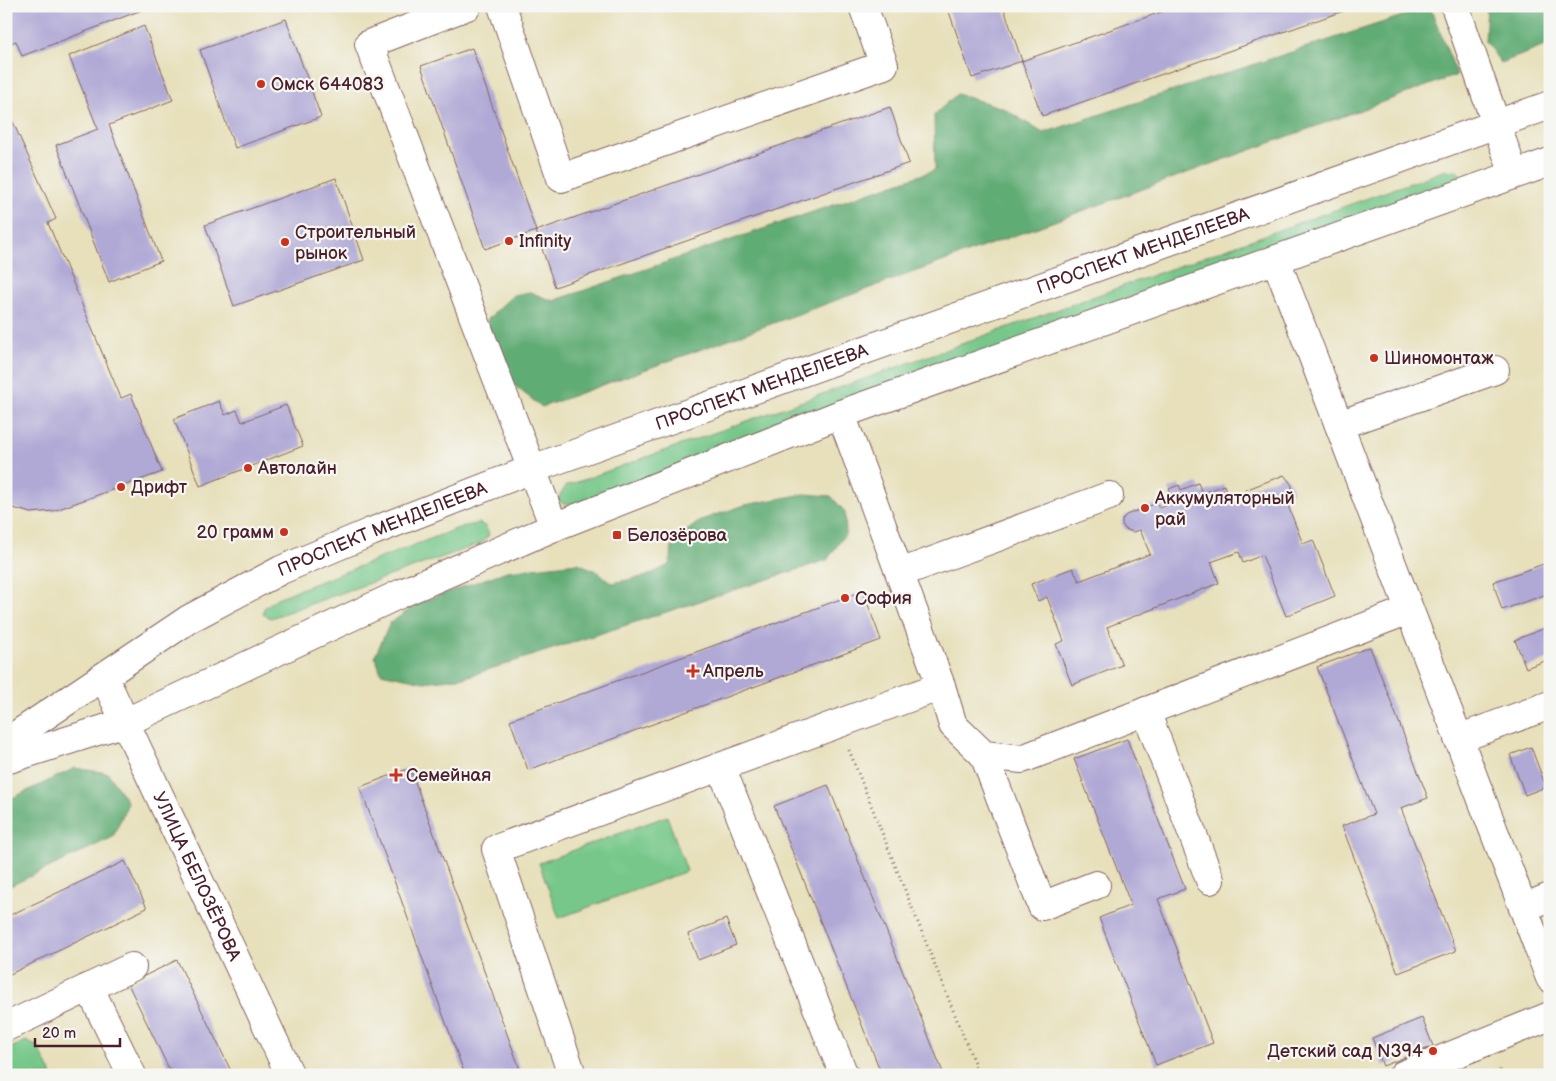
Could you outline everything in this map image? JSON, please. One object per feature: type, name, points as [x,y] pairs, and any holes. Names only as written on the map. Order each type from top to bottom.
[{"type":"main road","points":[[468,6],[369,44],[554,527]]},
{"type":"main road","points":[[502,6],[561,178],[884,65],[863,6]]},
{"type":"main road","points":[[1455,6],[1514,174]]},
{"type":"main road","name":"ПРОСПЕКТ МЕНДЕЛЕЕВА","points":[[6,742],[189,619],[281,570],[371,532],[532,469],[1550,105]]},
{"type":"main road","points":[[6,760],[126,722],[402,593],[554,527],[841,414],[1550,162]]},
{"type":"main road","points":[[1276,260],[1550,978]]},
{"type":"main road","points":[[1339,425],[1495,370]]},
{"type":"main road","points":[[841,414],[941,686],[953,725],[984,755],[1042,906],[1096,885]]},
{"type":"main road","points":[[900,573],[1109,496]]},
{"type":"main road","points":[[984,755],[1022,759],[1409,610]]},
{"type":"main road","name":"УЛИЦА БЕЛОЗЁРОВА","points":[[104,677],[290,1075]]},
{"type":"main road","points":[[572,1075],[496,849],[941,686]]},
{"type":"main road","points":[[1458,739],[1550,705]]},
{"type":"main road","points":[[1146,711],[1210,880]]},
{"type":"main road","points":[[721,767],[844,1075]]},
{"type":"main road","points":[[1523,908],[1550,897]]},
{"type":"main road","points":[[6,1027],[132,967]]},
{"type":"main road","points":[[89,987],[132,1075]]},
{"type":"main road","points":[[1403,1075],[1550,1016]]},
{"type":"path","points":[[839,724],[979,1075]]},
{"type":"green space","points":[[1487,6],[1550,6],[1550,44],[1501,63],[1485,41]]},
{"type":"green space","points":[[1430,7],[1457,75],[542,407],[516,387],[494,352],[487,320],[513,295],[530,292],[553,301],[935,170],[934,115],[957,94],[1003,108],[1043,133]]},
{"type":"green space","points":[[1446,170],[1457,171],[1462,178],[1460,184],[575,504],[563,504],[558,500],[566,486]]},
{"type":"green space","points":[[804,494],[831,496],[845,512],[846,533],[827,560],[466,677],[424,682],[381,673],[375,656],[390,623],[421,602],[507,571],[578,563],[596,571],[612,583],[647,576],[669,565],[673,542],[701,520],[745,505]]},
{"type":"green space","points":[[479,523],[486,527],[489,535],[482,543],[271,618],[263,614],[264,608],[277,598],[461,527]]},
{"type":"green space","points":[[75,768],[108,773],[128,803],[113,837],[6,888],[6,801]]},
{"type":"green space","points":[[667,816],[687,871],[559,918],[539,863]]},
{"type":"green space","points":[[26,1041],[38,1047],[52,1075],[6,1075],[6,1050]]},
{"type":"building","points":[[6,6],[152,6],[22,56],[16,41],[6,45]]},
{"type":"building","points":[[947,6],[1003,6],[1022,61],[972,78]]},
{"type":"building","points":[[1178,6],[1355,7],[1042,116],[1022,61]]},
{"type":"building","name":"Омск 644083","points":[[286,19],[321,117],[235,148],[200,50]]},
{"type":"building","points":[[144,26],[173,100],[109,125],[161,261],[109,282],[56,145],[98,129],[69,56]]},
{"type":"building","points":[[472,48],[536,231],[485,249],[421,66]]},
{"type":"building","points":[[890,107],[909,163],[555,287],[536,231]]},
{"type":"building","points":[[13,122],[56,219],[48,223],[121,398],[131,394],[162,472],[53,511],[31,513],[6,506],[6,125]]},
{"type":"building","name":"Строительный рынок","points":[[336,178],[364,260],[234,306],[205,225]]},
{"type":"building","points":[[219,401],[225,415],[237,410],[242,422],[286,405],[303,446],[200,486],[174,419]]},
{"type":"building","points":[[1284,475],[1292,485],[1292,491],[1285,498],[1303,544],[1313,540],[1335,596],[1286,616],[1262,555],[1243,563],[1239,552],[1211,562],[1219,583],[1107,627],[1122,665],[1072,685],[1056,644],[1064,641],[1047,597],[1038,601],[1031,584],[1073,568],[1079,581],[1150,554],[1140,530],[1133,532],[1125,529],[1122,520],[1126,515],[1157,503],[1159,508],[1174,502],[1169,489],[1179,485],[1181,490],[1198,483],[1202,493],[1224,485],[1231,503],[1248,497],[1245,490]]},
{"type":"building","points":[[1549,562],[1550,593],[1502,610],[1493,582]]},
{"type":"building","points":[[863,591],[881,640],[528,770],[510,720]]},
{"type":"building","points":[[1550,626],[1550,659],[1526,668],[1515,640]]},
{"type":"building","points":[[1370,647],[1428,798],[1401,808],[1456,951],[1398,973],[1342,826],[1374,814],[1317,667]]},
{"type":"building","points":[[1127,739],[1185,889],[1158,899],[1213,1043],[1156,1065],[1099,918],[1131,905],[1074,759]]},
{"type":"building","points":[[1531,747],[1546,787],[1525,795],[1510,755]]},
{"type":"building","points":[[410,768],[522,1075],[465,1075],[360,787]]},
{"type":"building","points":[[828,785],[944,1075],[882,1075],[774,806]]},
{"type":"building","points":[[125,861],[147,908],[6,976],[6,917]]},
{"type":"building","points":[[726,919],[736,945],[698,960],[688,934]]},
{"type":"building","points":[[177,960],[233,1075],[172,1075],[128,984]]},
{"type":"building","points":[[1422,1018],[1433,1046],[1383,1066],[1372,1038]]},
{"type":"place","name":"Омск 644083","points":[[261,84]]},
{"type":"place","name":"Infinity","points":[[509,241]]},
{"type":"place","name":"Строительный рынок","points":[[285,242]]},
{"type":"place","name":"Шиномонтаж","points":[[1374,358]]},
{"type":"place","name":"Автолайн","points":[[248,468]]},
{"type":"place","name":"Дрифт","points":[[121,487]]},
{"type":"place","name":"Аккумуляторный рай","points":[[1145,508]]},
{"type":"place","name":"20 грамм","points":[[284,532]]},
{"type":"place","name":"Белозёрова","points":[[617,535]]},
{"type":"place","name":"София","points":[[845,598]]},
{"type":"place","name":"Апрель","points":[[693,671]]},
{"type":"place","name":"Семейная","points":[[396,775]]},
{"type":"place","name":"Детский сад N394","points":[[1433,1051]]}]
